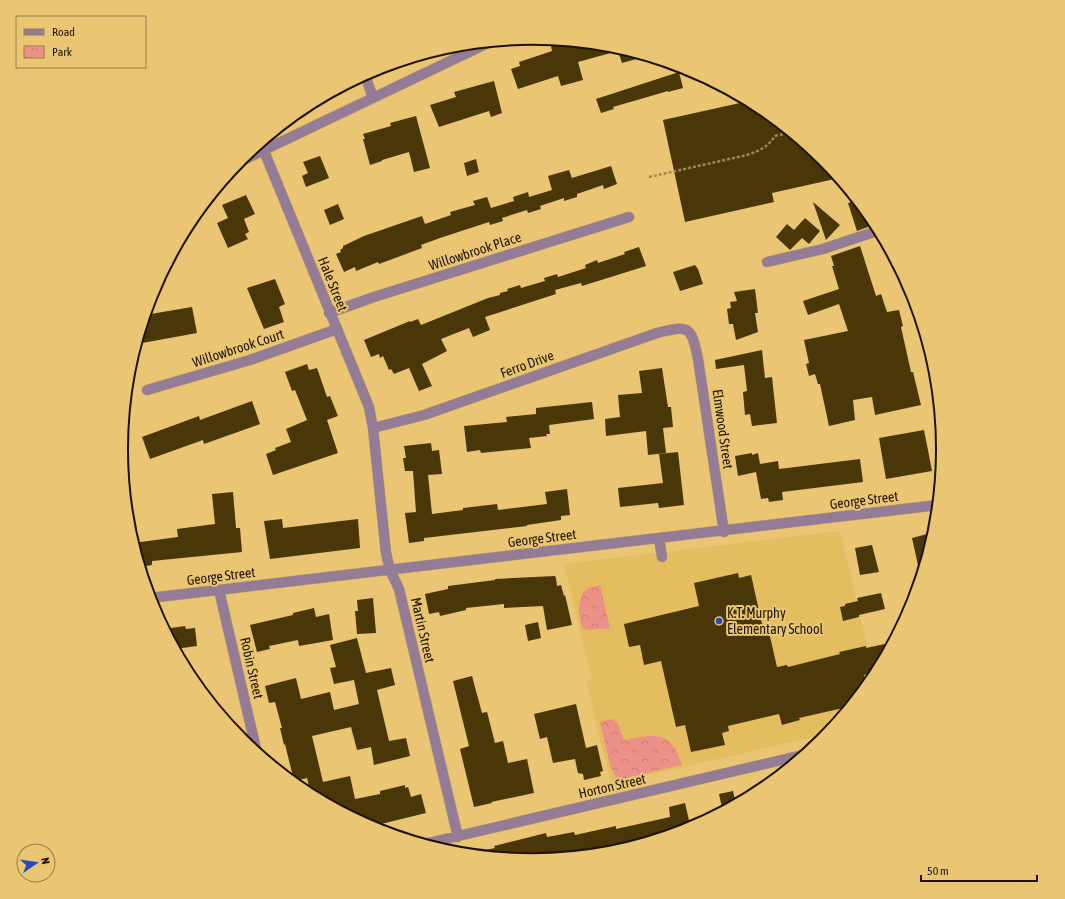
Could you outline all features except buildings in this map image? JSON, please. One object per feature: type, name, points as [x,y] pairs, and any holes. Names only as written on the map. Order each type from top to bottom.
[{"type":"street","points":[[255,155],[476,49]]},
{"type":"street","points":[[367,81],[373,98]]},
{"type":"street","name":"Hale Street","points":[[264,151],[329,313],[364,395],[373,428]]},
{"type":"street","name":"Willowbrook Place","points":[[329,313],[374,297],[629,217]]},
{"type":"street","points":[[767,262],[823,249],[874,232]]},
{"type":"street","name":"Ferro Drive","points":[[373,428],[424,415],[657,333],[684,328],[689,331]]},
{"type":"street","name":"Willowbrook Court","points":[[147,390],[250,360],[337,329]]},
{"type":"street","name":"Elmwood Street","points":[[689,331],[695,343],[698,359],[724,532]]},
{"type":"street","name":"Martin Street","points":[[373,428],[386,553],[390,570],[399,589],[458,837]]},
{"type":"street","name":"George Street","points":[[156,597],[659,538],[724,532],[933,506]]},
{"type":"street","points":[[659,538],[662,557]]},
{"type":"street","name":"Robin Street","points":[[218,590],[255,744]]},
{"type":"street","name":"Horton Street","points":[[435,842],[796,757]]},
{"type":"path","points":[[649,177],[759,152],[771,143],[775,136],[785,134]]},
{"type":"shaded area","name":"K.T. Murphy Elementary School","points":[[840,531],[873,668],[853,696],[819,735],[611,784],[586,681],[592,680],[564,564]]},
{"type":"green space","points":[[600,585],[610,628],[588,630],[583,628],[581,624],[579,608],[581,597],[587,589]]},
{"type":"green space","points":[[612,719],[618,725],[623,740],[652,736],[667,740],[678,753],[682,765],[617,780],[610,765],[600,722]]},
{"type":"place","name":"K.T. Murphy Elementary School","points":[[719,621]]}]
